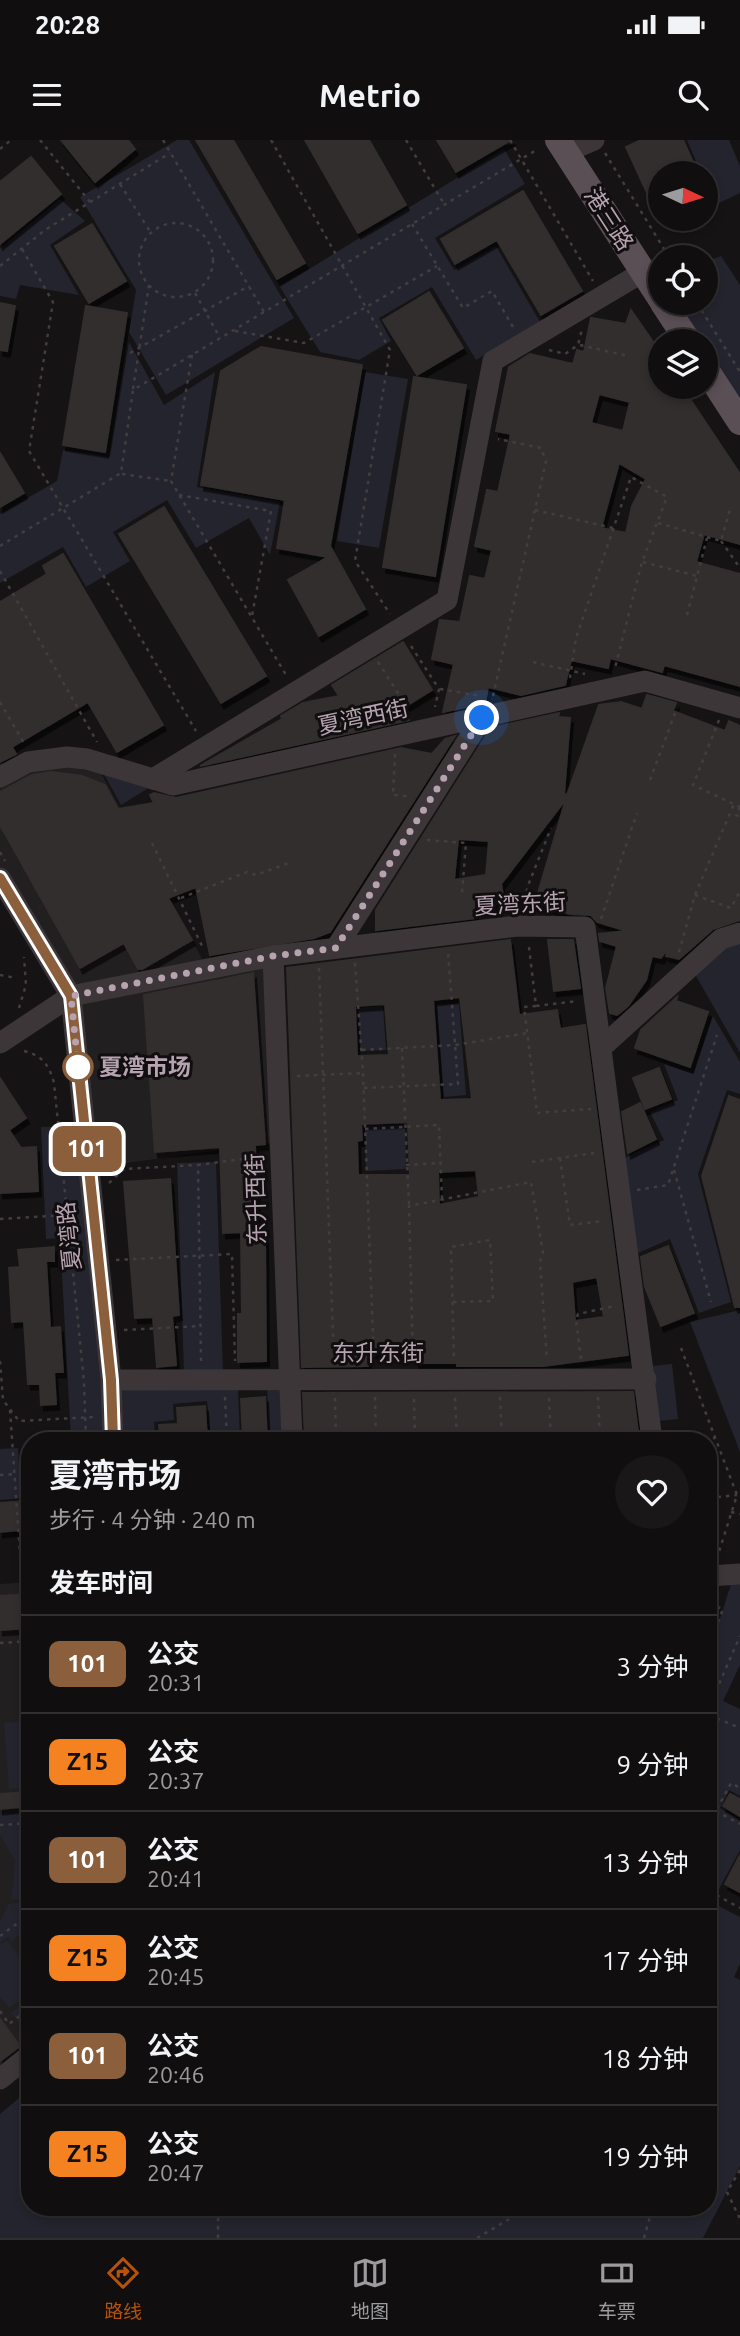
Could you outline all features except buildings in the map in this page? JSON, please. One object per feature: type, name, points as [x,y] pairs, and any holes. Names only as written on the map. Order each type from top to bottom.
[{"type":"main road","name":"港三路","points":[[555,146],[648,280]]},
{"type":"main road","points":[[718,388],[740,422]]},
{"type":"street","points":[[555,146],[599,146]]},
{"type":"street","points":[[153,779],[447,600],[493,360],[643,272]]},
{"type":"street","name":"夏湾西街","points":[[0,777],[34,761],[67,757],[105,764],[173,785],[570,698],[611,685],[645,681],[733,706]]},
{"type":"street","points":[[336,948],[486,717]]},
{"type":"street","name":"夏湾路","points":[[0,878],[71,996],[111,1380],[113,1432]]},
{"type":"street","name":"夏湾东街","points":[[71,996],[273,956],[526,926],[585,927],[651,1432]]},
{"type":"street","points":[[601,1048],[721,939],[740,933]]},
{"type":"street","name":"东升西街","points":[[273,956],[292,1432]]},
{"type":"street","points":[[6,1048],[71,996]]},
{"type":"street","name":"东升东街","points":[[111,1380],[646,1379]]},
{"type":"street","points":[[717,1576],[740,1574]]},
{"type":"street","points":[[0,2079],[21,2062]]},
{"type":"path","points":[[0,149],[11,140]]},
{"type":"path","points":[[40,140],[90,202]]},
{"type":"path","points":[[163,140],[264,312]]},
{"type":"path","points":[[271,140],[390,350],[355,561],[439,689],[426,730]]},
{"type":"path","points":[[407,140],[444,205]]},
{"type":"path","points":[[510,140],[602,296]]},
{"type":"path","points":[[133,390],[521,159],[555,146]]},
{"type":"path","points":[[599,146],[661,245]]},
{"type":"path","points":[[0,266],[45,230],[170,153]]},
{"type":"path","points":[[120,184],[151,233]]},
{"type":"path","points":[[121,473],[149,285],[139,262],[141,248],[151,233],[169,223],[194,227],[210,243],[214,265],[204,286],[195,293],[171,298],[149,285]]},
{"type":"path","points":[[412,224],[463,308],[492,291],[523,343]]},
{"type":"path","points":[[210,243],[220,237]]},
{"type":"path","points":[[22,249],[54,302],[29,451],[206,747]]},
{"type":"path","points":[[233,331],[304,343],[437,266]]},
{"type":"path","points":[[130,353],[248,286]]},
{"type":"path","points":[[195,293],[220,338]]},
{"type":"path","points":[[704,315],[740,372]]},
{"type":"path","points":[[578,345],[628,356]]},
{"type":"path","points":[[192,355],[171,481],[296,692]]},
{"type":"path","points":[[479,435],[541,449],[546,461],[486,717]]},
{"type":"path","points":[[0,546],[121,473],[171,481]]},
{"type":"path","points":[[533,662],[570,670],[611,685],[642,562],[667,496],[632,477],[576,639],[570,670],[570,698]]},
{"type":"path","points":[[179,495],[271,511],[252,618]]},
{"type":"path","points":[[721,541],[730,509]]},
{"type":"path","points":[[535,510],[613,528]]},
{"type":"path","points":[[658,523],[721,541],[740,568]]},
{"type":"path","points":[[687,615],[707,538]]},
{"type":"path","points":[[642,562],[697,576]]},
{"type":"path","points":[[0,571],[102,749],[105,764]]},
{"type":"path","points":[[369,647],[426,730]]},
{"type":"path","points":[[650,780],[683,692]]},
{"type":"path","points":[[0,702],[34,761]]},
{"type":"path","points":[[733,706],[693,785],[740,807],[736,815],[740,817]]},
{"type":"path","points":[[397,737],[393,794],[431,798]]},
{"type":"path","points":[[668,987],[695,895],[734,804]]},
{"type":"path","points":[[585,927],[599,927],[637,813]]},
{"type":"path","points":[[536,1006],[526,926],[527,888],[551,828]]},
{"type":"path","points":[[406,838],[467,843],[462,893]]},
{"type":"path","points":[[152,843],[202,945],[208,969]]},
{"type":"path","points":[[179,898],[247,872],[256,875],[289,863]]},
{"type":"path","points":[[695,895],[731,908],[740,891]]},
{"type":"path","points":[[363,1088],[458,1084],[447,935]]},
{"type":"path","points":[[336,948],[362,1050],[376,1432]]},
{"type":"path","points":[[336,948],[323,1075],[336,1432]]},
{"type":"path","points":[[16,1014],[26,985],[23,952]]},
{"type":"path","points":[[0,975],[16,978]]},
{"type":"path","points":[[595,999],[524,1007],[537,1113],[609,1107]]},
{"type":"path","points":[[362,1050],[455,1045],[527,1033]]},
{"type":"path","points":[[621,1192],[668,1185],[717,1035]]},
{"type":"path","points":[[6,1048],[26,1051],[49,1066],[54,1083],[86,1432]]},
{"type":"path","points":[[402,1048],[410,1206],[415,1432]]},
{"type":"path","points":[[278,1076],[363,1073]]},
{"type":"path","points":[[365,1129],[439,1125],[442,1200]]},
{"type":"path","points":[[532,1162],[615,1150]]},
{"type":"path","points":[[109,1184],[124,1169],[198,1165],[281,1154]]},
{"type":"path","points":[[560,1158],[570,1225],[624,1218]]},
{"type":"path","points":[[406,1165],[440,1163]]},
{"type":"path","points":[[198,1165],[202,1380]]},
{"type":"path","points":[[674,1170],[711,1302]]},
{"type":"path","points":[[410,1206],[531,1182],[543,1253],[540,1262],[551,1432]]},
{"type":"path","points":[[0,1219],[67,1215]]},
{"type":"path","points":[[491,1240],[493,1301],[453,1303],[451,1247],[491,1240]]},
{"type":"path","points":[[116,1261],[232,1254],[227,1432]]},
{"type":"path","points":[[599,1432],[591,1379],[576,1320],[578,1314],[636,1302]]},
{"type":"path","points":[[122,1330],[201,1326]]},
{"type":"path","points":[[681,1348],[713,1432]]},
{"type":"path","points":[[0,1361],[3,1399],[19,1422],[112,1416]]},
{"type":"path","points":[[499,1379],[502,1432]]},
{"type":"path","points":[[10,1410],[21,1567]]},
{"type":"path","points":[[717,1443],[737,1494],[717,1555]]},
{"type":"path","points":[[0,1475],[15,1474]]},
{"type":"path","points":[[717,1498],[737,1494]]},
{"type":"path","points":[[731,1512],[740,1514]]},
{"type":"path","points":[[717,1607],[723,1609],[717,1622]]},
{"type":"path","points":[[717,1689],[740,1636]]},
{"type":"path","points":[[0,1643],[21,1642]]},
{"type":"path","points":[[717,1718],[740,1728]]},
{"type":"path","points":[[717,1809],[731,1783],[740,1788]]},
{"type":"path","points":[[717,1812],[740,1824]]},
{"type":"path","points":[[0,1825],[21,1823]]},
{"type":"path","points":[[717,1895],[740,1908]]},
{"type":"path","points":[[0,1936],[21,1921]]},
{"type":"path","points":[[0,2011],[9,2024],[21,2015]]},
{"type":"path","points":[[740,2170],[727,2192],[740,2219]]},
{"type":"path","points":[[218,2238],[220,2216]]},
{"type":"path","points":[[477,2238],[518,2216]]},
{"type":"path","points":[[644,2238],[650,2216]]},
{"type":"shaded area","points":[[177,140],[189,140],[294,318],[166,395],[129,332],[136,290],[80,197]]},
{"type":"shaded area","points":[[687,140],[729,140],[740,166],[740,193],[718,204],[718,161],[696,161]]},
{"type":"shaded area","points":[[504,149],[525,184],[435,238],[454,270],[496,246],[540,322],[476,360],[432,287],[379,318],[391,341],[359,360],[320,352],[280,287]]},
{"type":"shaded area","points":[[60,199],[85,221],[50,245],[79,295],[20,285],[16,299],[0,296],[0,249]]},
{"type":"shaded area","points":[[721,256],[740,285],[740,406],[718,372],[718,329],[690,329],[682,315],[718,315],[718,257]]},
{"type":"shaded area","points":[[129,342],[164,405],[215,372],[197,487],[280,502],[270,555],[249,518],[196,548],[167,500],[113,532],[130,561],[86,587],[63,547],[0,583],[0,514],[57,481],[63,450],[110,457]]},
{"type":"shaded area","points":[[365,372],[408,379],[379,548],[337,541]]},
{"type":"shaded area","name":"夏湾市场","points":[[95,762],[207,968],[71,995],[0,876],[0,778],[28,763]]},
{"type":"shaded area","points":[[100,767],[155,784],[121,805]]},
{"type":"shaded area","points":[[740,934],[740,1053],[692,969]]},
{"type":"shaded area","points":[[272,957],[279,1142],[90,1168],[72,997]]},
{"type":"shaded area","points":[[459,1003],[466,1095],[444,1097],[437,1005]]},
{"type":"shaded area","points":[[383,1006],[386,1050],[360,1051],[358,1008]]},
{"type":"shaded area","points":[[713,1016],[740,1062],[740,1094],[727,1090],[698,1174],[731,1302],[699,1313],[670,1239],[636,1254],[622,1159],[664,1140],[650,1112],[678,1100],[664,1064],[693,1074]]},
{"type":"shaded area","points":[[405,1125],[406,1169],[366,1171],[365,1126]]},
{"type":"shaded area","points":[[79,1126],[105,1432],[71,1432],[60,1238],[46,1239],[41,1127]]},
{"type":"shaded area","points":[[216,1162],[223,1372],[184,1374],[177,1163]]},
{"type":"shaded area","points":[[740,1310],[740,1452],[690,1322]]},
{"type":"shaded area","points":[[672,1364],[678,1419],[658,1421],[652,1366]]},
{"type":"shaded area","points":[[267,1384],[285,1384],[287,1432],[269,1432]]},
{"type":"shaded area","points":[[116,1387],[238,1388],[240,1432],[210,1432],[207,1401],[173,1404],[174,1420],[154,1422],[155,1432],[117,1432]]},
{"type":"shaded area","points":[[18,1448],[21,1498],[0,1500],[0,1449]]},
{"type":"shaded area","points":[[732,1581],[740,1582],[740,1665],[723,1701],[740,1709],[740,1796],[729,1790],[720,1808],[740,1820],[740,1850],[717,1893],[717,1809],[717,1628]]},
{"type":"shaded area","points":[[21,1583],[21,2061],[0,2078],[0,1584]]},
{"type":"shaded area","points":[[21,1722],[21,1788],[9,1789],[4,1723]]},
{"type":"shaded area","points":[[21,1812],[21,1899],[11,1900],[15,1860],[0,1835],[0,1814]]},
{"type":"shaded area","points":[[21,1902],[21,1932],[12,1942],[8,1937],[0,1943],[0,1922],[9,1904]]},
{"type":"shaded area","points":[[717,1905],[740,1917],[740,1964],[734,1977],[740,1980],[740,2166],[717,2211]]},
{"type":"shaded area","points":[[7,1940],[21,1959],[21,1999],[9,2008],[0,1996],[0,1945]]},
{"type":"shaded area","points":[[21,2005],[21,2025],[11,2013]]},
{"type":"shaded area","points":[[21,2096],[21,2216],[714,2216],[703,2238],[0,2238],[0,2114]]},
{"type":"bus line","name":"101","points":[[0,878],[71,996],[111,1380],[113,1432]]},
{"type":"place","name":"夏湾市场","points":[[78,1067]]},
{"type":"route","points":[[78,1067],[71,996],[273,956],[336,948],[482,718]]}]
